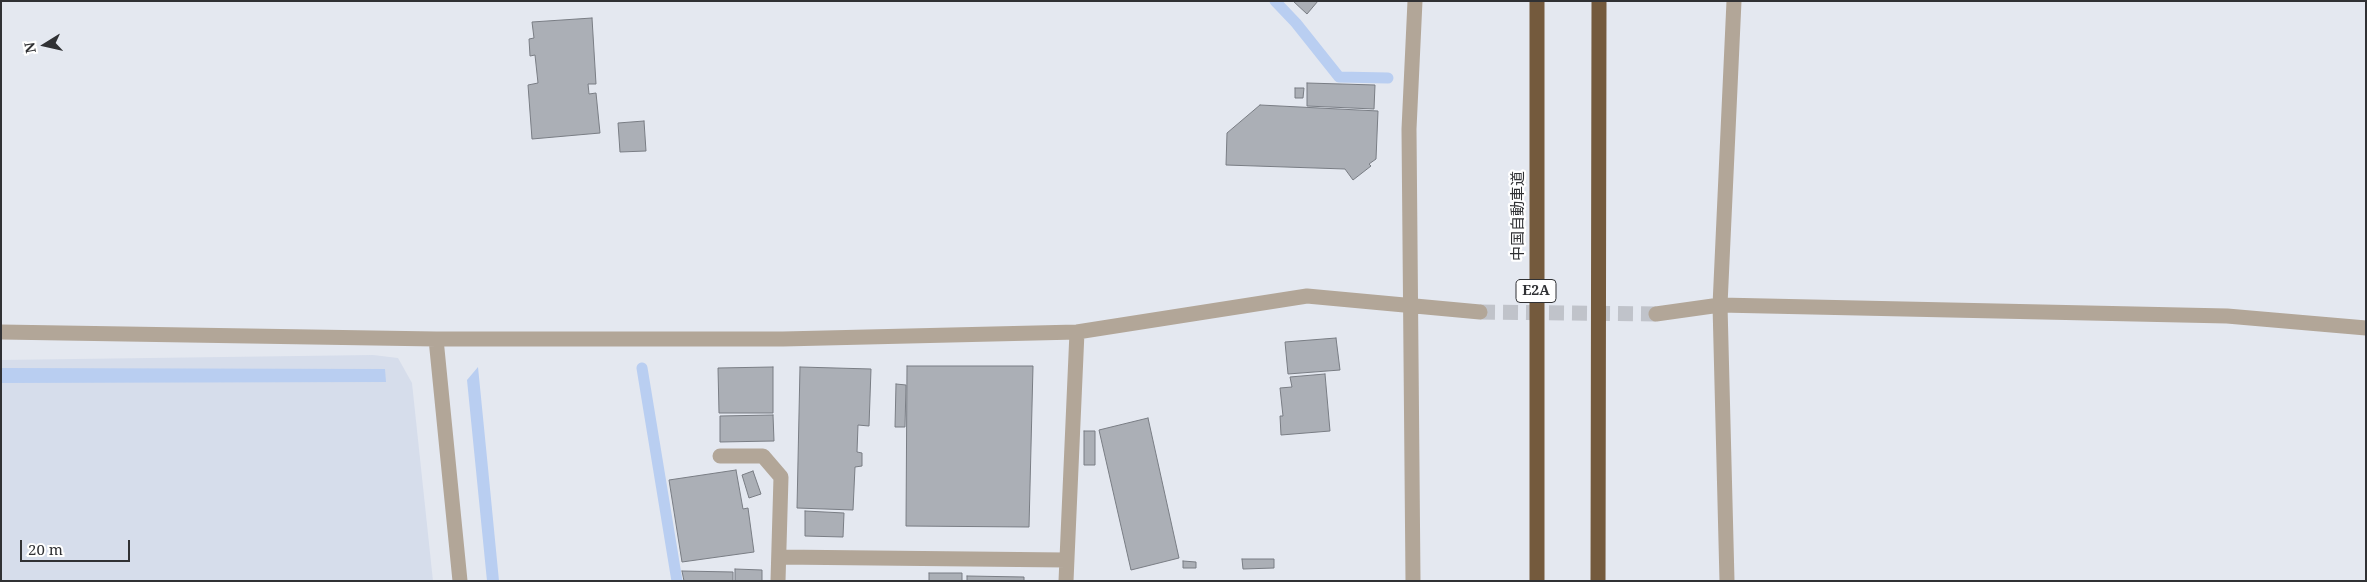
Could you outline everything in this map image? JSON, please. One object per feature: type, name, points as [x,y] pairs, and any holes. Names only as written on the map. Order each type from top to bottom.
[{"type":"highway","name":"中国自動車道","points":[[1537,581],[1538,1]]},
{"type":"highway","points":[[1598,581],[1599,1]]},
{"type":"street","points":[[1413,581],[1409,129],[1415,1]]},
{"type":"street","points":[[1727,581],[1720,305],[1734,1]]},
{"type":"street","points":[[1,332],[436,339],[783,339],[1077,332],[1307,296],[1412,304],[1480,312]]},
{"type":"street","points":[[1656,314],[1720,305],[2227,316],[2366,328]]},
{"type":"street","points":[[1066,581],[1077,332]]},
{"type":"street","points":[[436,339],[460,581]]},
{"type":"street","points":[[720,456],[763,456],[781,476],[778,581]]},
{"type":"street","points":[[779,557],[1066,560]]},
{"type":"shaded area","points":[[373,355],[398,358],[412,383],[433,581],[1,581],[1,360]]},
{"type":"water","points":[[478,367],[499,581],[487,581],[467,380]]},
{"type":"water","points":[[1,368],[385,369],[386,382],[1,383]]},
{"type":"building","points":[[1293,1],[1318,1],[1307,14]]},
{"type":"building","points":[[592,18],[596,84],[588,84],[589,94],[596,93],[600,133],[532,139],[528,85],[538,83],[535,55],[530,56],[529,39],[534,38],[532,22]]},
{"type":"building","points":[[1307,83],[1375,85],[1374,109],[1307,106]]},
{"type":"building","points":[[1295,88],[1304,88],[1303,98],[1295,98]]},
{"type":"building","points":[[1260,105],[1378,111],[1376,159],[1369,164],[1371,166],[1353,180],[1345,169],[1226,165],[1227,133]]},
{"type":"building","points":[[644,121],[646,151],[620,152],[618,123]]},
{"type":"building","points":[[1336,338],[1340,370],[1288,374],[1285,342]]},
{"type":"building","points":[[907,366],[1033,366],[1029,527],[906,526]]},
{"type":"building","points":[[773,367],[773,413],[719,413],[718,368]]},
{"type":"building","points":[[800,367],[871,369],[869,426],[858,425],[857,452],[862,453],[862,466],[855,467],[853,510],[797,508]]},
{"type":"building","points":[[1325,374],[1330,431],[1281,435],[1280,416],[1283,416],[1280,388],[1292,387],[1290,377]]},
{"type":"building","points":[[896,384],[906,385],[905,427],[895,427]]},
{"type":"building","points":[[773,415],[774,441],[720,442],[720,416]]},
{"type":"building","points":[[1148,418],[1179,558],[1131,570],[1099,430]]},
{"type":"building","points":[[1084,431],[1095,431],[1095,465],[1084,465]]},
{"type":"building","points":[[736,470],[743,509],[748,508],[754,552],[682,562],[669,480]]},
{"type":"building","points":[[753,471],[761,494],[749,498],[742,475]]},
{"type":"building","points":[[805,511],[844,513],[843,537],[805,536]]},
{"type":"building","points":[[1242,559],[1274,559],[1274,568],[1243,569]]},
{"type":"building","points":[[1183,561],[1196,562],[1196,568],[1183,568]]},
{"type":"building","points":[[735,569],[762,570],[762,581],[735,581]]},
{"type":"building","points":[[682,571],[733,572],[733,581],[684,581]]},
{"type":"building","points":[[929,573],[962,573],[962,581],[929,581]]},
{"type":"building","points":[[967,576],[1024,577],[1024,581],[967,581]]},
{"type":"waterway","points":[[1275,1],[1296,23],[1339,77],[1388,78]]},
{"type":"waterway","points":[[642,368],[677,581]]},
{"type":"tunnel","points":[[1480,312],[1656,314]]}]
